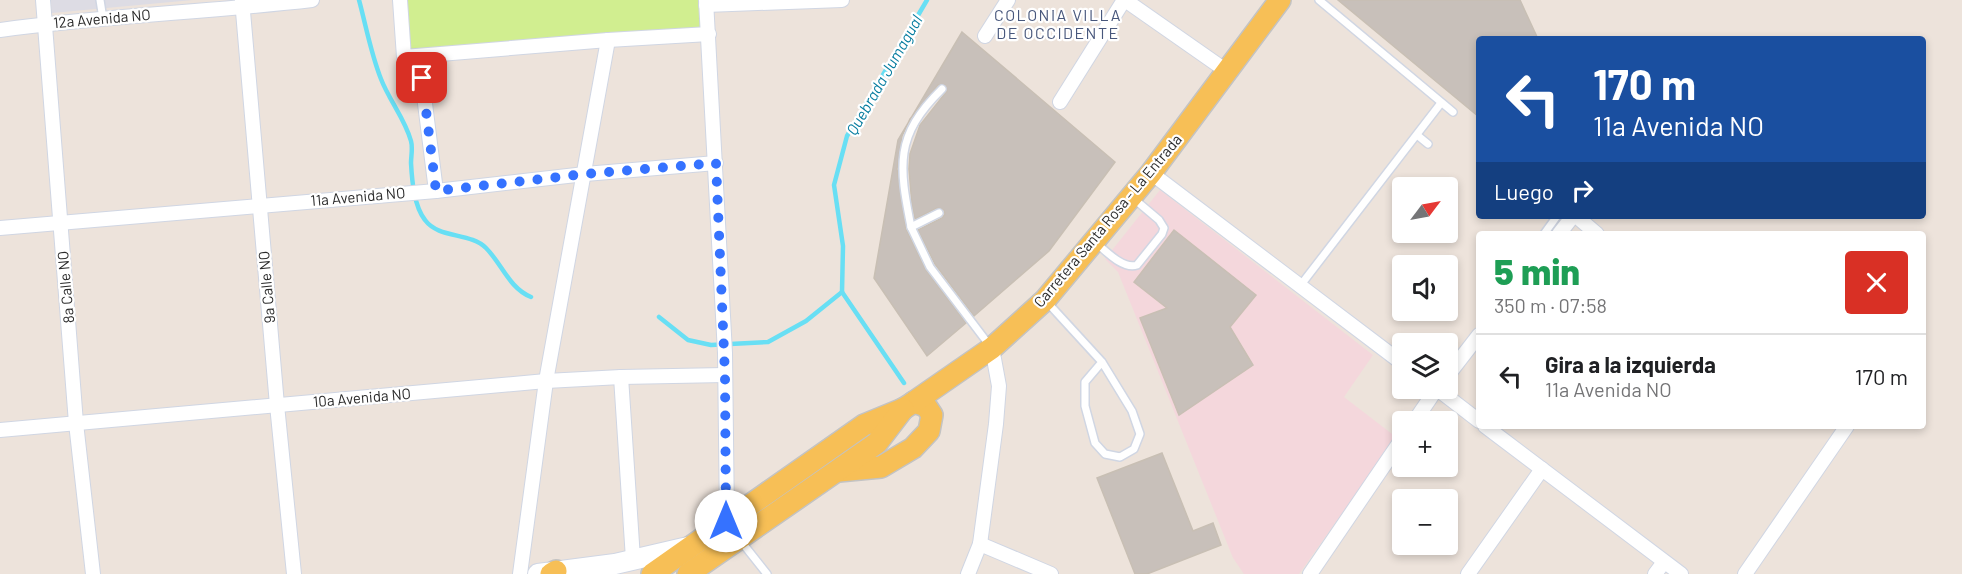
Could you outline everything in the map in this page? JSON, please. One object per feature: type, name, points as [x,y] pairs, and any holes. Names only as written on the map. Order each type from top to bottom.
[{"type":"main road","name":"Carretera Santa Rosa - La Entrada","points":[[908,406],[992,348],[1045,300],[1151,172],[1280,0]]},
{"type":"main road","points":[[652,574],[864,425],[908,406],[926,406],[932,415],[928,431],[913,448],[882,467],[836,472]]},
{"type":"main road","points":[[692,573],[877,443],[908,406]]},
{"type":"street","name":"8a Calle NO","points":[[42,0],[76,423],[93,574]]},
{"type":"street","name":"12a Avenida NO","points":[[0,30],[242,4],[312,0]]},
{"type":"street","points":[[400,0],[404,57],[709,34]]},
{"type":"street","points":[[726,521],[725,354],[706,2],[842,0]]},
{"type":"street","points":[[986,36],[1008,0]]},
{"type":"street","points":[[1060,102],[1125,0],[1228,72]]},
{"type":"street","name":"9a Calle NO","points":[[242,4],[294,574]]},
{"type":"street","points":[[520,574],[546,381],[608,40]]},
{"type":"street","points":[[419,56],[430,192]]},
{"type":"street","name":"11a Avenida NO","points":[[0,228],[60,221],[430,192],[585,174],[716,163]]},
{"type":"street","points":[[1151,172],[1392,355]]},
{"type":"street","points":[[1562,231],[1572,219]]},
{"type":"street","points":[[1578,219],[1593,231]]},
{"type":"street","points":[[1458,362],[1476,339]]},
{"type":"street","points":[[968,574],[980,544],[996,424],[999,386],[992,348]]},
{"type":"street","name":"10a Avenida NO","points":[[0,430],[546,381],[725,375]]},
{"type":"street","points":[[621,377],[633,559]]},
{"type":"street","points":[[1450,399],[1476,419]]},
{"type":"street","points":[[1489,429],[1680,574]]},
{"type":"street","points":[[1745,574],[1845,429]]},
{"type":"street","points":[[1310,574],[1392,454]]},
{"type":"street","points":[[1467,574],[1542,469]]},
{"type":"street","points":[[980,544],[1051,574]]},
{"type":"street","points":[[553,573],[688,547]]},
{"type":"street","points":[[1655,574],[1664,562]]},
{"type":"lane","points":[[100,0],[103,19]]},
{"type":"lane","points":[[1319,0],[1453,112]]},
{"type":"lane","points":[[942,89],[922,108],[906,139],[902,160],[911,227],[930,267],[992,348]]},
{"type":"lane","points":[[1300,285],[1442,103]]},
{"type":"lane","points":[[1417,135],[1428,144]]},
{"type":"lane","points":[[1094,241],[1128,266],[1137,265],[1162,234],[1164,228],[1159,220],[1131,197]]},
{"type":"lane","points":[[911,227],[939,213]]},
{"type":"lane","points":[[1045,300],[1102,362],[1132,411],[1140,434],[1134,449],[1120,457],[1105,454],[1095,443],[1085,406],[1085,382],[1102,362]]},
{"type":"lane","points":[[739,538],[767,574]]},
{"type":"shaded area","points":[[51,0],[193,0],[52,13]]},
{"type":"shaded area","points":[[1160,190],[1373,355],[1344,397],[1392,434],[1392,443],[1299,574],[1244,574],[1233,558],[1118,272],[1105,259]]},
{"type":"green space","points":[[400,0],[708,0],[709,34],[404,57]]},
{"type":"building","points":[[1338,0],[1520,0],[1537,36],[1476,36],[1476,115]]},
{"type":"building","points":[[962,32],[1115,162],[1049,251],[974,316],[935,264],[918,230],[942,218],[945,214],[944,210],[937,208],[915,219],[912,205],[910,154],[920,125],[947,91],[945,85],[938,85],[912,117]]},
{"type":"building","points":[[908,123],[902,136],[897,169],[906,229],[926,270],[966,323],[927,356],[874,278],[898,140]]},
{"type":"building","points":[[1174,230],[1256,295],[1230,327],[1253,365],[1179,415],[1140,318],[1167,308],[1134,282]]},
{"type":"building","points":[[1162,453],[1193,531],[1213,523],[1221,545],[1147,574],[1135,574],[1097,478]]},
{"type":"waterway","points":[[359,0],[377,69],[411,141],[413,185],[421,214],[431,226],[438,230],[472,240],[486,248],[517,288],[531,297]]},
{"type":"waterway","name":"Quebrada Jumagual","points":[[904,383],[842,292],[843,246],[834,185],[847,136],[927,0]]},
{"type":"waterway","points":[[659,317],[688,340],[711,345],[768,342],[806,321],[842,292]]},
{"type":"district","name":"COLONIA VILLA DE OCCIDENTE","points":[[1058,24]]},
{"type":"route","points":[[422,78],[436,191],[585,174],[716,163],[725,375],[726,521]]}]
